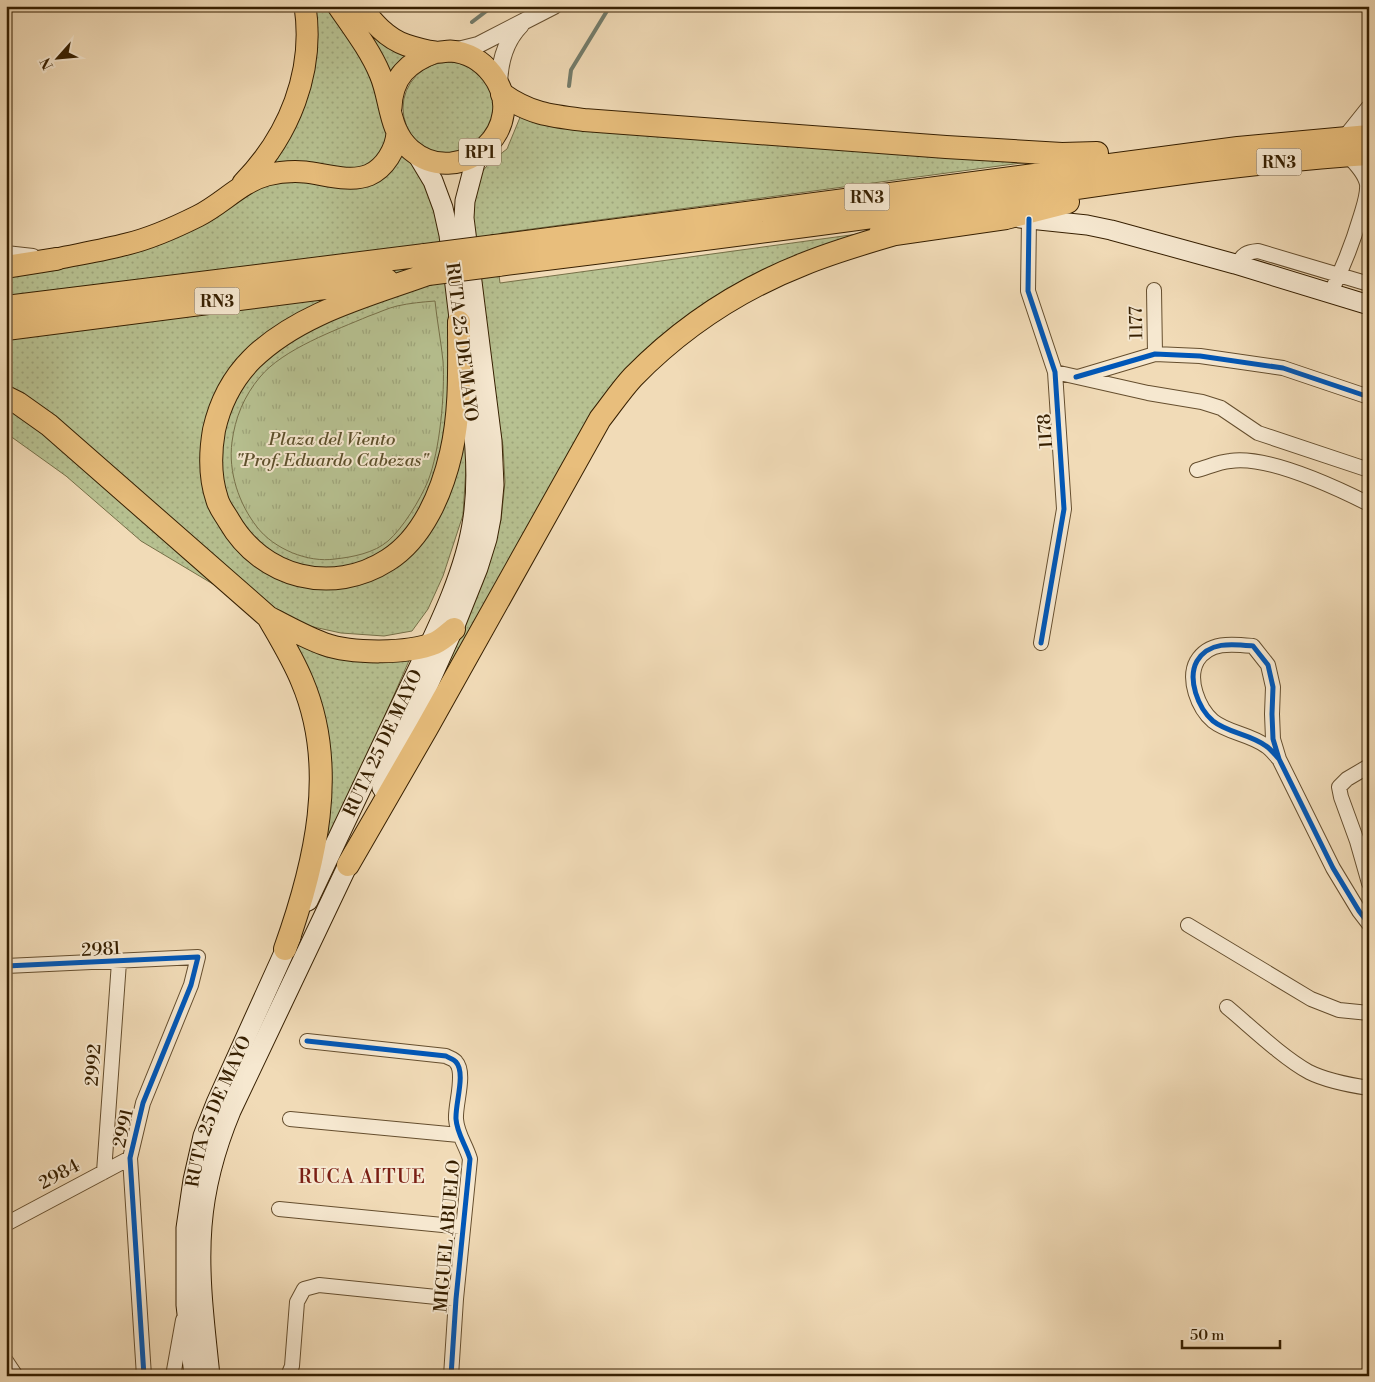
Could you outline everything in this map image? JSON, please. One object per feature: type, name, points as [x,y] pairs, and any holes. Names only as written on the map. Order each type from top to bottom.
[{"type":"highway","points":[[501,91],[528,110],[556,117],[910,145],[1062,154],[1238,148]]},
{"type":"highway","name":"RN3","points":[[496,256],[737,236],[1354,149],[1369,136]]},
{"type":"highway","name":"RN3","points":[[6,329],[426,265],[1238,148],[1354,149]]},
{"type":"highway","points":[[737,236],[895,234],[1006,218],[1189,172]]},
{"type":"highway","points":[[348,865],[600,419],[631,379],[648,362],[707,314],[749,288],[811,261],[895,234]]},
{"type":"highway","points":[[6,267],[56,259]]},
{"type":"highway","points":[[426,265],[302,323],[272,342],[251,360],[230,386],[218,412],[212,441],[211,470],[217,501],[234,529],[253,550],[273,565],[291,573],[324,579],[368,572],[390,560],[407,545],[423,523],[439,494],[451,455],[459,396],[460,322]]},
{"type":"highway","name":"RN3","points":[[6,307],[426,265]]},
{"type":"highway","points":[[6,397],[18,403],[49,425],[268,617],[298,633],[326,645],[378,652],[428,645],[440,640],[454,629]]},
{"type":"highway","points":[[268,617],[302,682],[318,736],[320,766],[321,798],[312,863],[301,904],[285,949]]},
{"type":"main road","points":[[235,192],[266,156],[291,114],[304,74],[308,41],[305,6]]},
{"type":"main road","points":[[338,6],[376,64],[394,123],[410,150],[418,156]]},
{"type":"main road","points":[[360,6],[374,23],[395,40],[414,48],[470,56],[486,66],[494,76],[501,91]]},
{"type":"main road","points":[[56,259],[128,244],[155,235],[200,215],[257,178],[289,172],[356,178],[366,176],[376,170],[392,153],[396,142],[392,97],[397,81],[407,68],[420,58],[443,52]]},
{"type":"main road","name":"RUTA 25 DE MAYO","points":[[418,156],[433,162],[448,164],[463,162],[477,155],[490,144],[499,129],[503,112],[501,91]]},
{"type":"main road","name":"RUTA 25 DE MAYO","points":[[210,1376],[201,1272],[202,1225],[218,1142],[348,865],[454,629],[478,568],[487,539],[494,485],[492,441],[464,218],[465,201],[477,155]]},
{"type":"main road","name":"RUTA 25 DE MAYO","points":[[194,1376],[186,1305],[186,1228],[193,1180],[203,1136],[285,949],[428,645],[462,565],[469,539],[475,500],[476,444],[449,236],[443,208],[433,181],[418,156]]},
{"type":"main road","points":[[1006,218],[1087,225],[1111,230],[1237,265],[1369,305]]},
{"type":"street","points":[[443,52],[478,45],[554,6]]},
{"type":"street","points":[[501,91],[502,58],[513,33],[522,24]]},
{"type":"street","points":[[1330,294],[1354,239],[1365,200],[1368,182],[1358,167],[1354,149],[1369,108]]},
{"type":"street","name":"1178","points":[[1029,219],[1028,291],[1055,372],[1064,509],[1042,643]]},
{"type":"street","points":[[1237,265],[1241,257],[1248,252],[1258,250],[1369,284]]},
{"type":"street","points":[[6,253],[56,259]]},
{"type":"street","name":"1177","points":[[1154,290],[1155,354]]},
{"type":"street","points":[[1076,378],[1155,354],[1200,356],[1283,368],[1369,397]]},
{"type":"street","points":[[1055,372],[1148,393],[1202,402],[1220,408],[1258,433],[1369,470]]},
{"type":"street","points":[[1197,470],[1231,460],[1262,462],[1309,477],[1369,504]]},
{"type":"street","points":[[1279,759],[1266,745],[1213,721],[1204,708],[1192,686],[1193,671],[1198,661],[1210,648],[1229,644],[1253,646],[1268,665],[1273,686],[1272,714],[1274,739],[1279,759],[1333,868],[1369,924]]},
{"type":"street","points":[[1369,766],[1347,779],[1339,787],[1369,883]]},
{"type":"street","points":[[1188,925],[1311,999],[1339,1010],[1369,1012]]},
{"type":"street","name":"2981","points":[[6,966],[198,957]]},
{"type":"street","name":"2991","points":[[144,1376],[130,1158],[142,1104],[191,984],[198,957]]},
{"type":"street","name":"2992","points":[[104,1172],[119,962]]},
{"type":"street","points":[[1227,1007],[1281,1052],[1309,1072],[1347,1085],[1369,1088]]},
{"type":"street","name":"MIGUEL ABUELO","points":[[307,1041],[446,1056],[456,1061],[460,1070],[456,1118],[459,1135],[470,1159],[456,1299],[451,1376]]},
{"type":"street","points":[[290,1119],[459,1135]]},
{"type":"street","name":"2984","points":[[6,1224],[130,1158]]},
{"type":"street","points":[[278,1209],[463,1227]]},
{"type":"street","points":[[288,1376],[292,1366],[297,1302],[304,1289],[319,1285],[456,1299]]},
{"type":"street","points":[[173,1376],[186,1305]]},
{"type":"street","points":[[6,1361],[16,1376]]},
{"type":"green space","points":[[310,6],[330,6],[366,61],[389,141],[368,170],[257,172],[285,137]]},
{"type":"green space","points":[[367,31],[376,39],[408,54],[393,67],[388,76]]},
{"type":"green space","points":[[449,62],[467,66],[481,76],[491,90],[495,108],[491,126],[481,140],[467,150],[449,154],[431,150],[417,140],[407,126],[403,108],[407,90],[417,76],[431,66]]},
{"type":"green space","points":[[521,115],[1051,159],[502,233],[494,236],[500,283],[858,234],[635,370],[400,764],[482,584],[501,520],[505,482],[503,446],[478,301],[470,209],[481,173],[491,161],[507,149]]},
{"type":"green space","points":[[403,151],[416,168],[428,189],[440,232],[468,436],[463,515],[443,576],[428,609],[412,631],[384,636],[341,633],[268,617],[141,541],[66,476],[6,433],[6,253],[94,256],[282,177],[362,187],[376,183],[387,175]]},
{"type":"green space","name":"Plaza del Viento \"Prof. Eduardo Cabezas\"","points":[[435,301],[443,361],[441,422],[436,454],[428,481],[411,513],[388,541],[376,549],[356,556],[325,560],[314,559],[282,548],[264,535],[257,527],[240,498],[233,476],[231,453],[235,424],[254,384],[270,367],[282,358],[326,334],[394,307]]},
{"type":"green space","points":[[288,637],[411,656],[321,862],[324,828]]},
{"type":"waterway","points":[[472,22],[493,6]]},
{"type":"waterway","points":[[569,86],[571,70],[610,6]]},
{"type":"cycle path","points":[[1029,219],[1028,291],[1055,372],[1064,509],[1041,643]]},
{"type":"cycle path","points":[[1076,377],[1155,354],[1200,356],[1283,368],[1369,397]]},
{"type":"cycle path","points":[[1279,759],[1260,742],[1219,725],[1203,709],[1196,693],[1193,676],[1197,661],[1208,650],[1222,645],[1253,646],[1268,665],[1273,687],[1273,739],[1279,759],[1333,868],[1369,924]]},
{"type":"cycle path","points":[[6,966],[198,957],[191,985],[143,1103],[130,1158],[144,1376]]},
{"type":"cycle path","points":[[307,1041],[446,1056],[455,1061],[459,1067],[460,1081],[456,1119],[458,1130],[470,1159],[456,1299],[451,1376]]},
{"type":"district","name":"RUCA AITUE","points":[[362,1176]]}]
